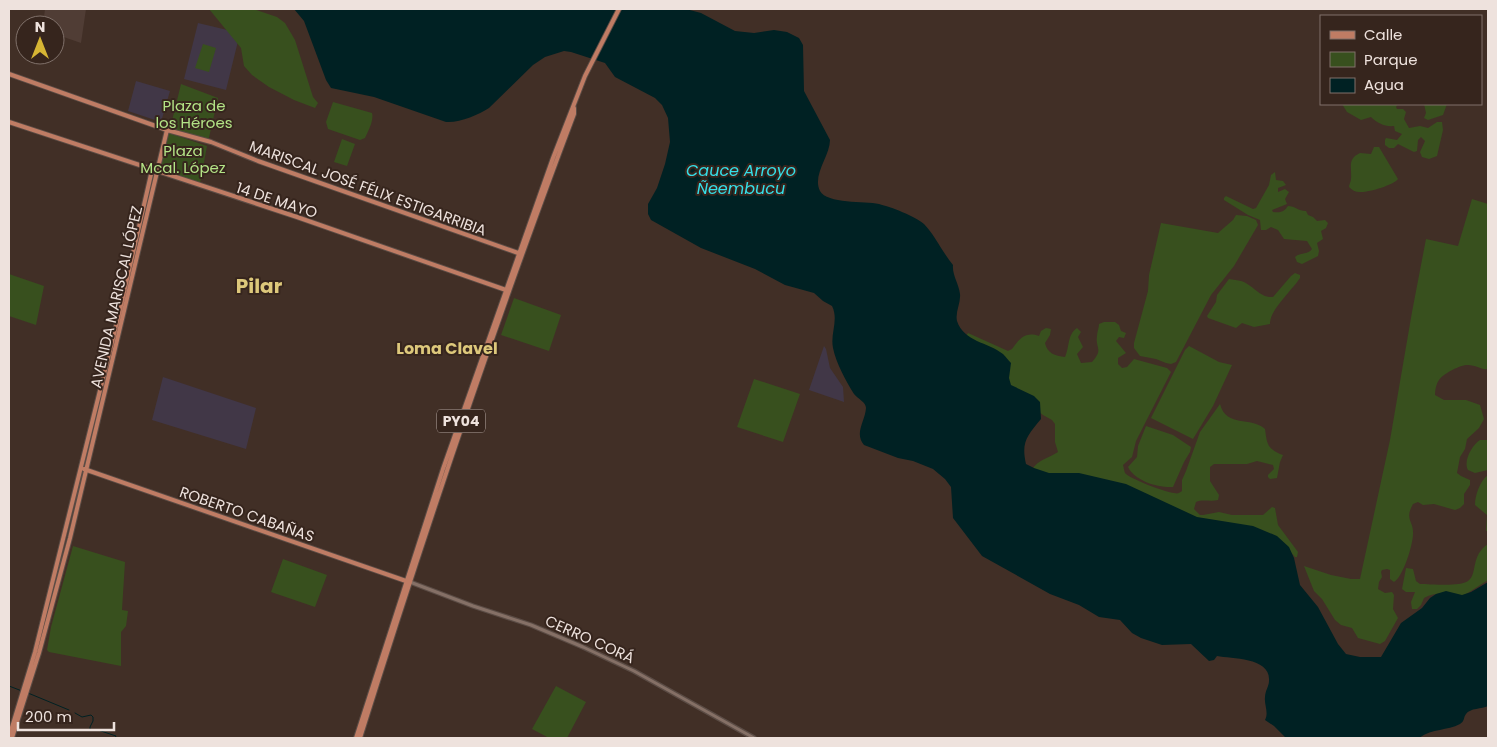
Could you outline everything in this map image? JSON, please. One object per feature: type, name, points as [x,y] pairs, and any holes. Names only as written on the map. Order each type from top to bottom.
[{"type":"main road","name":"PY04","points":[[356,738],[553,158],[591,62],[619,9]]},
{"type":"main road","name":"MARISCAL JOSÉ FÉLIX ESTIGARRIBIA","points":[[9,74],[167,130],[211,142],[258,161],[520,254]]},
{"type":"main road","name":"14 DE MAYO","points":[[9,122],[297,217],[507,291]]},
{"type":"main road","name":"AVENIDA MARISCAL LÓPEZ","points":[[27,686],[70,538],[167,130]]},
{"type":"main road","name":"AVENIDA MARISCAL LÓPEZ","points":[[27,686],[152,170]]},
{"type":"main road","name":"ROBERTO CABAÑAS","points":[[80,468],[408,582]]},
{"type":"main road","name":"PY04","points":[[360,738],[408,582]]},
{"type":"main road","points":[[10,738],[27,686]]},
{"type":"street","name":"CERRO CORÁ","points":[[408,582],[531,625],[583,647],[650,679],[754,738]]},
{"type":"shaded area","points":[[45,9],[86,9],[81,43],[65,37],[65,15],[44,15]]},
{"type":"shaded area","points":[[198,23],[240,33],[226,90],[184,79]]},
{"type":"shaded area","points":[[136,81],[170,91],[161,122],[128,111]]},
{"type":"shaded area","points":[[824,346],[830,368],[843,387],[844,402],[809,390]]},
{"type":"shaded area","points":[[163,377],[256,408],[246,449],[152,420]]},
{"type":"green space","points":[[209,9],[253,9],[277,17],[285,23],[295,40],[313,97],[318,103],[315,108],[269,87],[252,75],[244,66],[241,48]]},
{"type":"green space","points":[[203,44],[216,48],[209,72],[195,68]]},
{"type":"green space","name":"Plaza de los Héroes","points":[[181,84],[218,98],[208,142],[170,129]]},
{"type":"green space","points":[[333,102],[372,113],[371,123],[365,138],[360,140],[328,129],[326,122]]},
{"type":"green space","points":[[1343,105],[1397,105],[1397,109],[1403,109],[1406,112],[1404,119],[1409,128],[1420,126],[1428,128],[1437,122],[1442,122],[1443,130],[1437,156],[1429,159],[1422,157],[1420,152],[1425,141],[1421,137],[1418,140],[1417,151],[1414,152],[1398,144],[1394,148],[1389,148],[1385,145],[1386,138],[1397,140],[1402,134],[1395,131],[1394,126],[1381,124],[1371,117],[1361,120],[1347,112]]},
{"type":"green space","points":[[1424,105],[1447,105],[1443,115],[1428,120],[1424,118],[1426,113]]},
{"type":"green space","name":"Plaza Mcal. López","points":[[169,133],[207,146],[200,184],[160,171]]},
{"type":"green space","points":[[342,139],[355,144],[347,166],[334,162]]},
{"type":"green space","points":[[1374,147],[1379,147],[1398,179],[1391,184],[1374,190],[1354,191],[1349,187],[1353,158],[1360,153],[1371,154]]},
{"type":"green space","points":[[1275,172],[1276,180],[1283,181],[1286,185],[1278,188],[1278,192],[1285,189],[1289,192],[1285,199],[1287,204],[1272,210],[1273,212],[1282,212],[1290,206],[1306,211],[1308,215],[1317,221],[1325,220],[1328,223],[1326,228],[1321,231],[1323,239],[1317,243],[1318,256],[1302,264],[1297,262],[1295,257],[1312,249],[1307,241],[1284,239],[1278,230],[1271,227],[1261,230],[1260,220],[1224,200],[1226,196],[1253,209],[1256,208],[1269,185],[1271,175]]},
{"type":"green space","points":[[1472,199],[1488,204],[1488,369],[1468,365],[1452,370],[1439,380],[1435,395],[1444,400],[1466,400],[1480,405],[1484,419],[1479,428],[1467,439],[1465,449],[1460,457],[1457,473],[1470,480],[1470,485],[1464,494],[1464,504],[1455,510],[1434,504],[1423,505],[1418,502],[1413,504],[1410,509],[1409,517],[1413,530],[1413,539],[1404,568],[1394,582],[1390,579],[1390,570],[1382,570],[1381,572],[1382,577],[1378,589],[1385,593],[1392,592],[1394,595],[1393,609],[1398,618],[1385,641],[1380,644],[1358,638],[1352,628],[1341,625],[1335,620],[1322,599],[1314,591],[1304,566],[1331,575],[1360,579],[1390,440],[1426,239],[1458,246]]},
{"type":"green space","points":[[1236,215],[1247,216],[1256,220],[1258,225],[1234,266],[1211,295],[1176,362],[1171,364],[1140,356],[1134,348],[1134,343],[1148,291],[1149,275],[1161,223],[1218,233]]},
{"type":"green space","points":[[1295,273],[1300,275],[1300,278],[1273,313],[1270,324],[1254,327],[1242,323],[1236,328],[1208,318],[1207,316],[1216,302],[1217,295],[1229,279],[1246,283],[1260,293],[1273,297]]},
{"type":"green space","points":[[9,274],[44,286],[36,325],[9,316]]},
{"type":"green space","points":[[514,298],[561,315],[549,351],[501,335]]},
{"type":"green space","points":[[1115,322],[1119,325],[1121,331],[1126,333],[1124,338],[1119,337],[1116,341],[1126,353],[1118,358],[1118,364],[1122,368],[1127,367],[1134,359],[1167,368],[1171,372],[1136,441],[1132,457],[1123,465],[1125,473],[1140,482],[1164,491],[1179,493],[1182,491],[1182,480],[1200,432],[1220,404],[1223,411],[1233,419],[1253,423],[1265,429],[1266,439],[1271,448],[1283,455],[1277,478],[1270,479],[1268,475],[1274,469],[1273,465],[1257,461],[1247,464],[1214,464],[1210,467],[1210,481],[1219,495],[1218,500],[1196,502],[1194,509],[1200,515],[1219,512],[1232,515],[1263,515],[1272,507],[1275,508],[1278,525],[1298,552],[1297,557],[1288,549],[1032,470],[1040,461],[1058,452],[1055,442],[1055,424],[1026,402],[965,338],[968,333],[1008,351],[1026,335],[1039,336],[1041,331],[1046,328],[1051,329],[1045,343],[1048,349],[1055,355],[1065,357],[1070,337],[1077,328],[1081,332],[1078,337],[1083,347],[1077,354],[1081,363],[1092,362],[1098,354],[1097,334],[1099,324]]},
{"type":"green space","points":[[1189,346],[1219,362],[1232,365],[1213,406],[1193,439],[1151,418],[1185,350]]},
{"type":"green space","points":[[754,379],[800,394],[783,442],[737,427]]},
{"type":"green space","points":[[1146,426],[1173,435],[1191,447],[1173,487],[1161,486],[1141,480],[1128,467],[1137,457],[1138,446]]},
{"type":"green space","points":[[1480,440],[1488,440],[1488,470],[1475,473],[1468,470],[1467,458],[1471,449]]},
{"type":"green space","points":[[1488,475],[1488,531],[1486,531],[1487,515],[1475,505],[1478,488]]},
{"type":"green space","points":[[1488,544],[1488,580],[1463,596],[1433,594],[1424,598],[1417,609],[1412,609],[1411,602],[1415,592],[1406,592],[1402,589],[1406,568],[1413,569],[1416,581],[1420,584],[1452,585],[1464,583],[1471,578],[1476,559],[1482,549]]},
{"type":"green space","points":[[73,546],[125,562],[122,610],[128,611],[126,626],[121,632],[121,666],[49,652],[47,650],[51,627]]},
{"type":"green space","points":[[283,559],[327,575],[315,607],[271,592]]},
{"type":"green space","points":[[556,686],[586,702],[567,738],[549,738],[532,729]]},
{"type":"water","name":"Cauce Arroyo Ñeembucu","points":[[294,9],[686,9],[701,13],[735,31],[754,33],[774,30],[787,32],[799,38],[803,45],[804,91],[830,140],[818,179],[820,191],[830,198],[838,200],[879,204],[896,210],[920,221],[931,233],[953,265],[960,294],[957,321],[960,328],[971,338],[1003,354],[1011,363],[1009,378],[1011,385],[1034,396],[1040,402],[1041,419],[1026,440],[1024,450],[1026,464],[1049,473],[1079,473],[1126,484],[1197,517],[1253,526],[1277,536],[1289,547],[1294,558],[1300,585],[1318,607],[1338,644],[1346,654],[1360,657],[1381,657],[1401,623],[1422,608],[1430,598],[1446,591],[1462,595],[1488,582],[1488,706],[1468,712],[1460,724],[1429,733],[1419,738],[1286,738],[1265,720],[1267,714],[1265,695],[1269,681],[1268,673],[1264,667],[1241,659],[1217,656],[1214,660],[1209,661],[1191,644],[1162,645],[1141,638],[1132,633],[1120,620],[1099,617],[1079,605],[1050,594],[982,556],[953,518],[951,487],[933,469],[864,445],[861,441],[860,432],[866,406],[854,394],[836,360],[832,342],[835,316],[832,306],[814,293],[785,285],[755,269],[701,248],[651,220],[648,214],[648,204],[657,188],[670,142],[668,118],[662,105],[655,98],[615,77],[605,63],[564,51],[545,57],[533,65],[489,108],[469,118],[446,122],[374,97],[331,88],[326,80],[304,21]]},
{"type":"waterway","points":[[9,686],[22,691]]},
{"type":"waterway","points":[[28,693],[69,710]]},
{"type":"waterway","points":[[75,713],[82,717],[91,715],[93,721],[90,730],[98,730],[116,736],[115,738]]},
{"type":"district","name":"Pilar","points":[[259,286]]},
{"type":"district","name":"Loma Clavel","points":[[447,348]]}]
